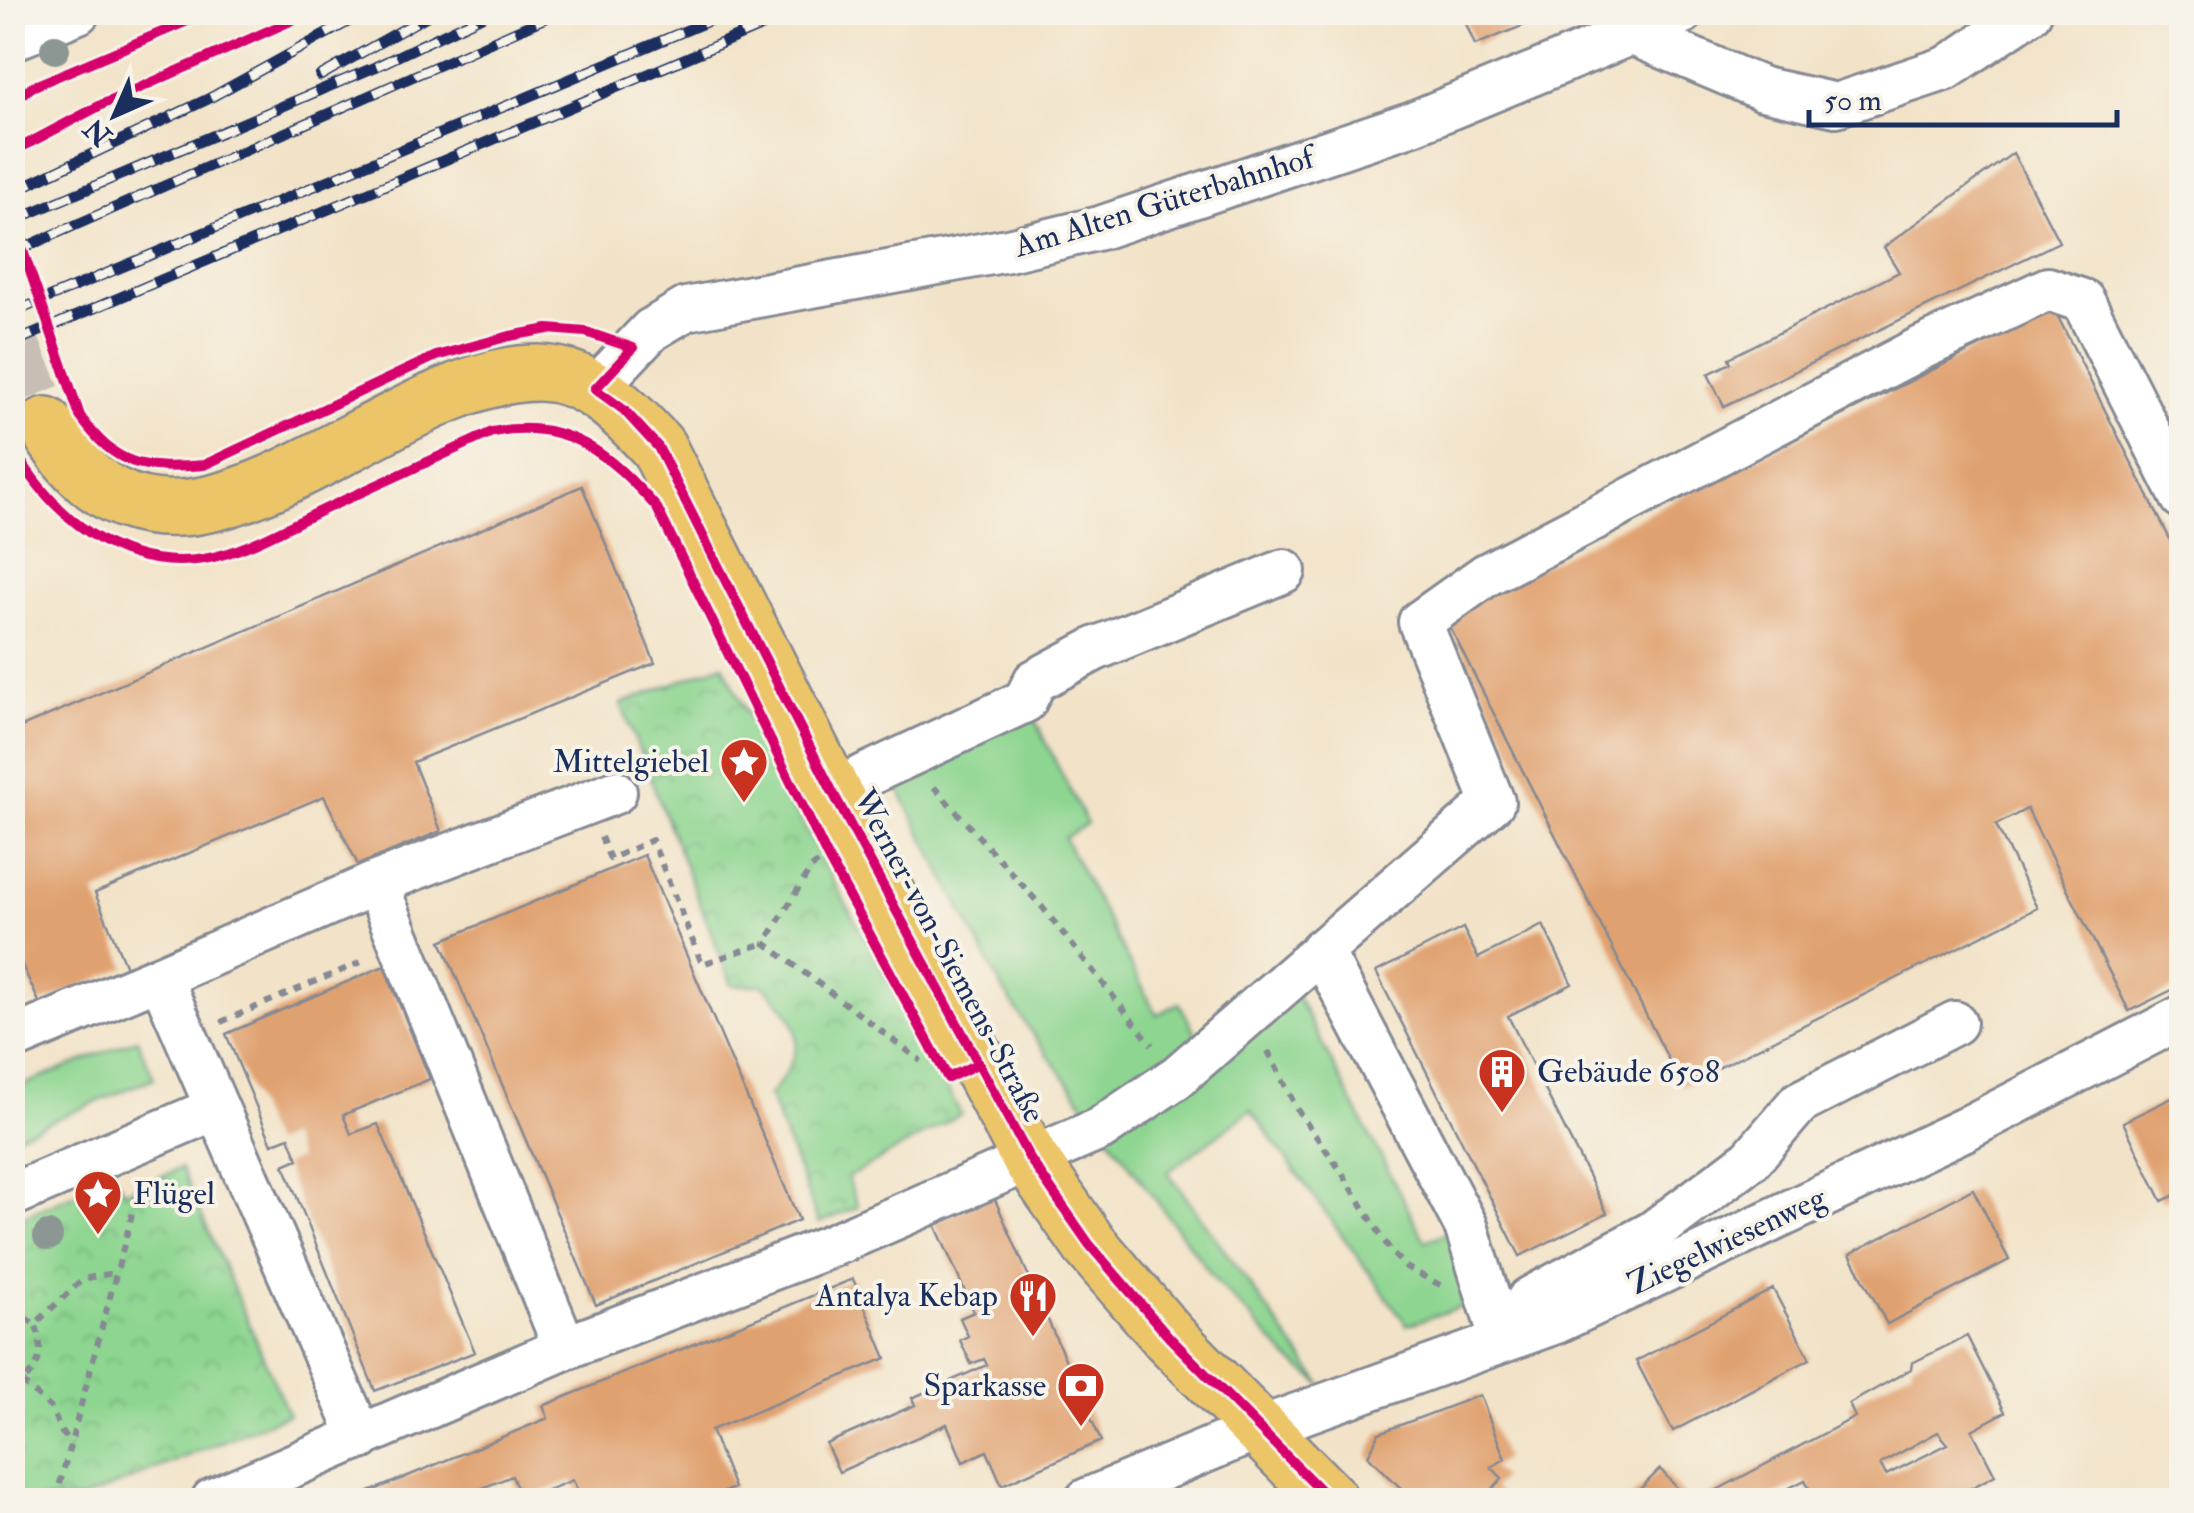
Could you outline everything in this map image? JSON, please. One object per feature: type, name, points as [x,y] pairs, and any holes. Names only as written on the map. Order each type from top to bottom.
[{"type":"main road","points":[[46,425],[62,452],[86,478],[106,491],[131,503],[164,510],[188,509],[254,489],[452,392],[501,376],[542,372],[595,389]]},
{"type":"main road","name":"Werner-von-Siemens-Straße","points":[[595,389],[624,410],[658,447],[832,791],[1030,1158],[1089,1244],[1169,1337],[1330,1500]]},
{"type":"street","points":[[12,39],[78,12]]},
{"type":"street","name":"Am Alten Güterbahnhof","points":[[595,389],[651,330],[686,309],[1008,250],[1100,228],[1413,123],[1682,12]]},
{"type":"street","points":[[1633,34],[1763,89],[1836,105],[1946,68],[2030,12]]},
{"type":"street","points":[[212,1500],[565,1348],[828,1246],[1100,1129],[1178,1077],[1494,802],[1420,622],[1486,575],[1917,350],[2048,289],[2083,301],[2182,497]]},
{"type":"street","points":[[832,791],[1025,701],[1036,681],[1095,649],[1284,572]]},
{"type":"street","points":[[12,1039],[376,883],[601,798]]},
{"type":"street","points":[[376,883],[565,1348]]},
{"type":"street","points":[[1321,950],[1466,1226],[1492,1345]]},
{"type":"street","points":[[160,977],[360,1438]]},
{"type":"street","name":"Ziegelwiesenweg","points":[[1086,1500],[1258,1429],[1556,1322],[1966,1129],[2182,1017]]},
{"type":"street","points":[[1492,1345],[1529,1300],[1652,1233],[1751,1159],[1799,1104],[1955,1022]]},
{"type":"street","points":[[12,1195],[216,1108]]},
{"type":"path","points":[[903,756],[962,816],[1042,908],[1178,1077]]},
{"type":"path","points":[[601,798],[610,859],[652,840],[702,964],[765,943],[810,868],[826,856]]},
{"type":"path","points":[[765,943],[935,1070]]},
{"type":"path","points":[[188,1036],[402,944]]},
{"type":"path","points":[[1249,1013],[1298,1111],[1392,1253],[1406,1267],[1453,1294],[1492,1345]]},
{"type":"path","points":[[61,1500],[59,1487],[141,1182],[126,1147]]},
{"type":"path","points":[[35,1324],[82,1280],[118,1272]]},
{"type":"path","points":[[12,1310],[35,1324],[42,1338],[32,1373],[12,1385]]},
{"type":"path","points":[[22,1382],[51,1408],[62,1433],[72,1444]]},
{"type":"green space","points":[[723,664],[793,807],[961,1114],[847,1178],[858,1207],[819,1223],[769,1096],[795,1051],[794,1026],[788,1013],[763,985],[732,985],[621,704]]},
{"type":"green space","points":[[1025,701],[1087,824],[1064,838],[1157,1015],[1179,1003],[1205,1050],[1288,979],[1425,1241],[1466,1226],[1488,1298],[1407,1325],[1251,1110],[1168,1172],[1322,1385],[1290,1360],[1216,1281],[1002,988],[886,765]]},
{"type":"green space","points":[[137,1039],[154,1078],[13,1137],[13,1089]]},
{"type":"green space","points":[[181,1168],[288,1414],[81,1500],[13,1500],[13,1221],[114,1177],[125,1192]]},
{"type":"building","points":[[1461,12],[1555,12],[1555,13],[1475,45]]},
{"type":"building","points":[[2013,153],[2059,242],[1724,406],[1708,374],[1731,363],[1729,358],[1899,272],[1884,247]]},
{"type":"building","points":[[2054,309],[2182,563],[2182,985],[2129,1011],[2027,809],[1996,825],[2037,908],[1682,1086],[1444,615]]},
{"type":"building","points":[[582,486],[655,663],[413,762],[441,831],[358,865],[324,796],[95,893],[126,967],[40,1004],[12,943],[12,731]]},
{"type":"building","points":[[644,855],[799,1220],[596,1305],[441,941]]},
{"type":"building","name":"Gebäude 6508","points":[[1543,925],[1572,984],[1508,1016],[1607,1213],[1520,1256],[1376,972],[1463,928],[1478,958]]},
{"type":"building","points":[[384,966],[430,1079],[343,1115],[351,1134],[378,1124],[475,1352],[375,1391],[284,1165],[298,1159],[289,1137],[272,1144],[226,1034]]},
{"type":"building","points":[[2176,1096],[2182,1107],[2182,1192],[2162,1201],[2123,1122]]},
{"type":"building","points":[[1973,1189],[2009,1260],[1887,1324],[1850,1254]]},
{"type":"building","points":[[993,1195],[1101,1441],[1002,1485],[987,1451],[963,1462],[947,1424],[839,1472],[826,1444],[915,1405],[912,1398],[987,1365],[984,1359],[971,1364],[960,1340],[968,1336],[960,1318],[974,1312],[934,1222]]},
{"type":"building","points":[[853,1279],[886,1358],[711,1430],[734,1488],[704,1500],[582,1500],[573,1480],[522,1500],[512,1476],[452,1500],[350,1500],[548,1418],[543,1406]]},
{"type":"building","points":[[1773,1289],[1810,1359],[1673,1431],[1636,1361]]},
{"type":"building","points":[[1967,1336],[2005,1412],[1972,1430],[1995,1475],[1949,1500],[1815,1500],[1805,1480],[1766,1500],[1698,1500],[1855,1417],[1849,1404],[1911,1369],[1912,1363]],"holes":[[[1938,1432],[1948,1444],[1886,1475],[1880,1464]]]},
{"type":"building","points":[[1480,1395],[1505,1459],[1491,1467],[1502,1478],[1493,1488],[1505,1500],[1413,1500],[1368,1456],[1379,1433]]},
{"type":"building","points":[[1660,1469],[1688,1500],[1629,1500]]},
{"type":"tunnel","points":[[12,346],[46,425]]},
{"type":"railway","points":[[12,192],[208,99],[366,12]]},
{"type":"railway","points":[[320,76],[434,12]]},
{"type":"railway","points":[[12,221],[375,67],[490,12]]},
{"type":"railway","points":[[12,253],[559,12]]},
{"type":"railway","points":[[12,313],[730,12]]},
{"type":"railway","points":[[12,343],[795,12]]},
{"type":"cycle path","points":[[12,102],[32,87],[209,12]]},
{"type":"cycle path","points":[[12,152],[103,104],[311,12]]},
{"type":"cycle path","points":[[12,219],[80,416],[106,446],[133,462],[147,465],[204,465],[436,356],[510,336],[548,329],[586,332],[633,348],[595,389],[624,410],[658,447],[832,791],[1030,1159],[1089,1244],[1169,1337],[1330,1500]]},
{"type":"cycle path","points":[[12,446],[47,495],[91,534],[143,557],[173,561],[220,556],[251,545],[492,432],[543,430],[585,444],[622,472],[657,508],[827,856],[948,1078],[977,1064]]},
{"type":"place","name":"Mittelgiebel","points":[[744,804]]},
{"type":"place","name":"Gebäude 6508","points":[[1502,1114]]},
{"type":"place","name":"Flügel","points":[[98,1236]]},
{"type":"place","name":"Antalya Kebap","points":[[1033,1338]]},
{"type":"place","name":"Sparkasse","points":[[1081,1428]]}]
